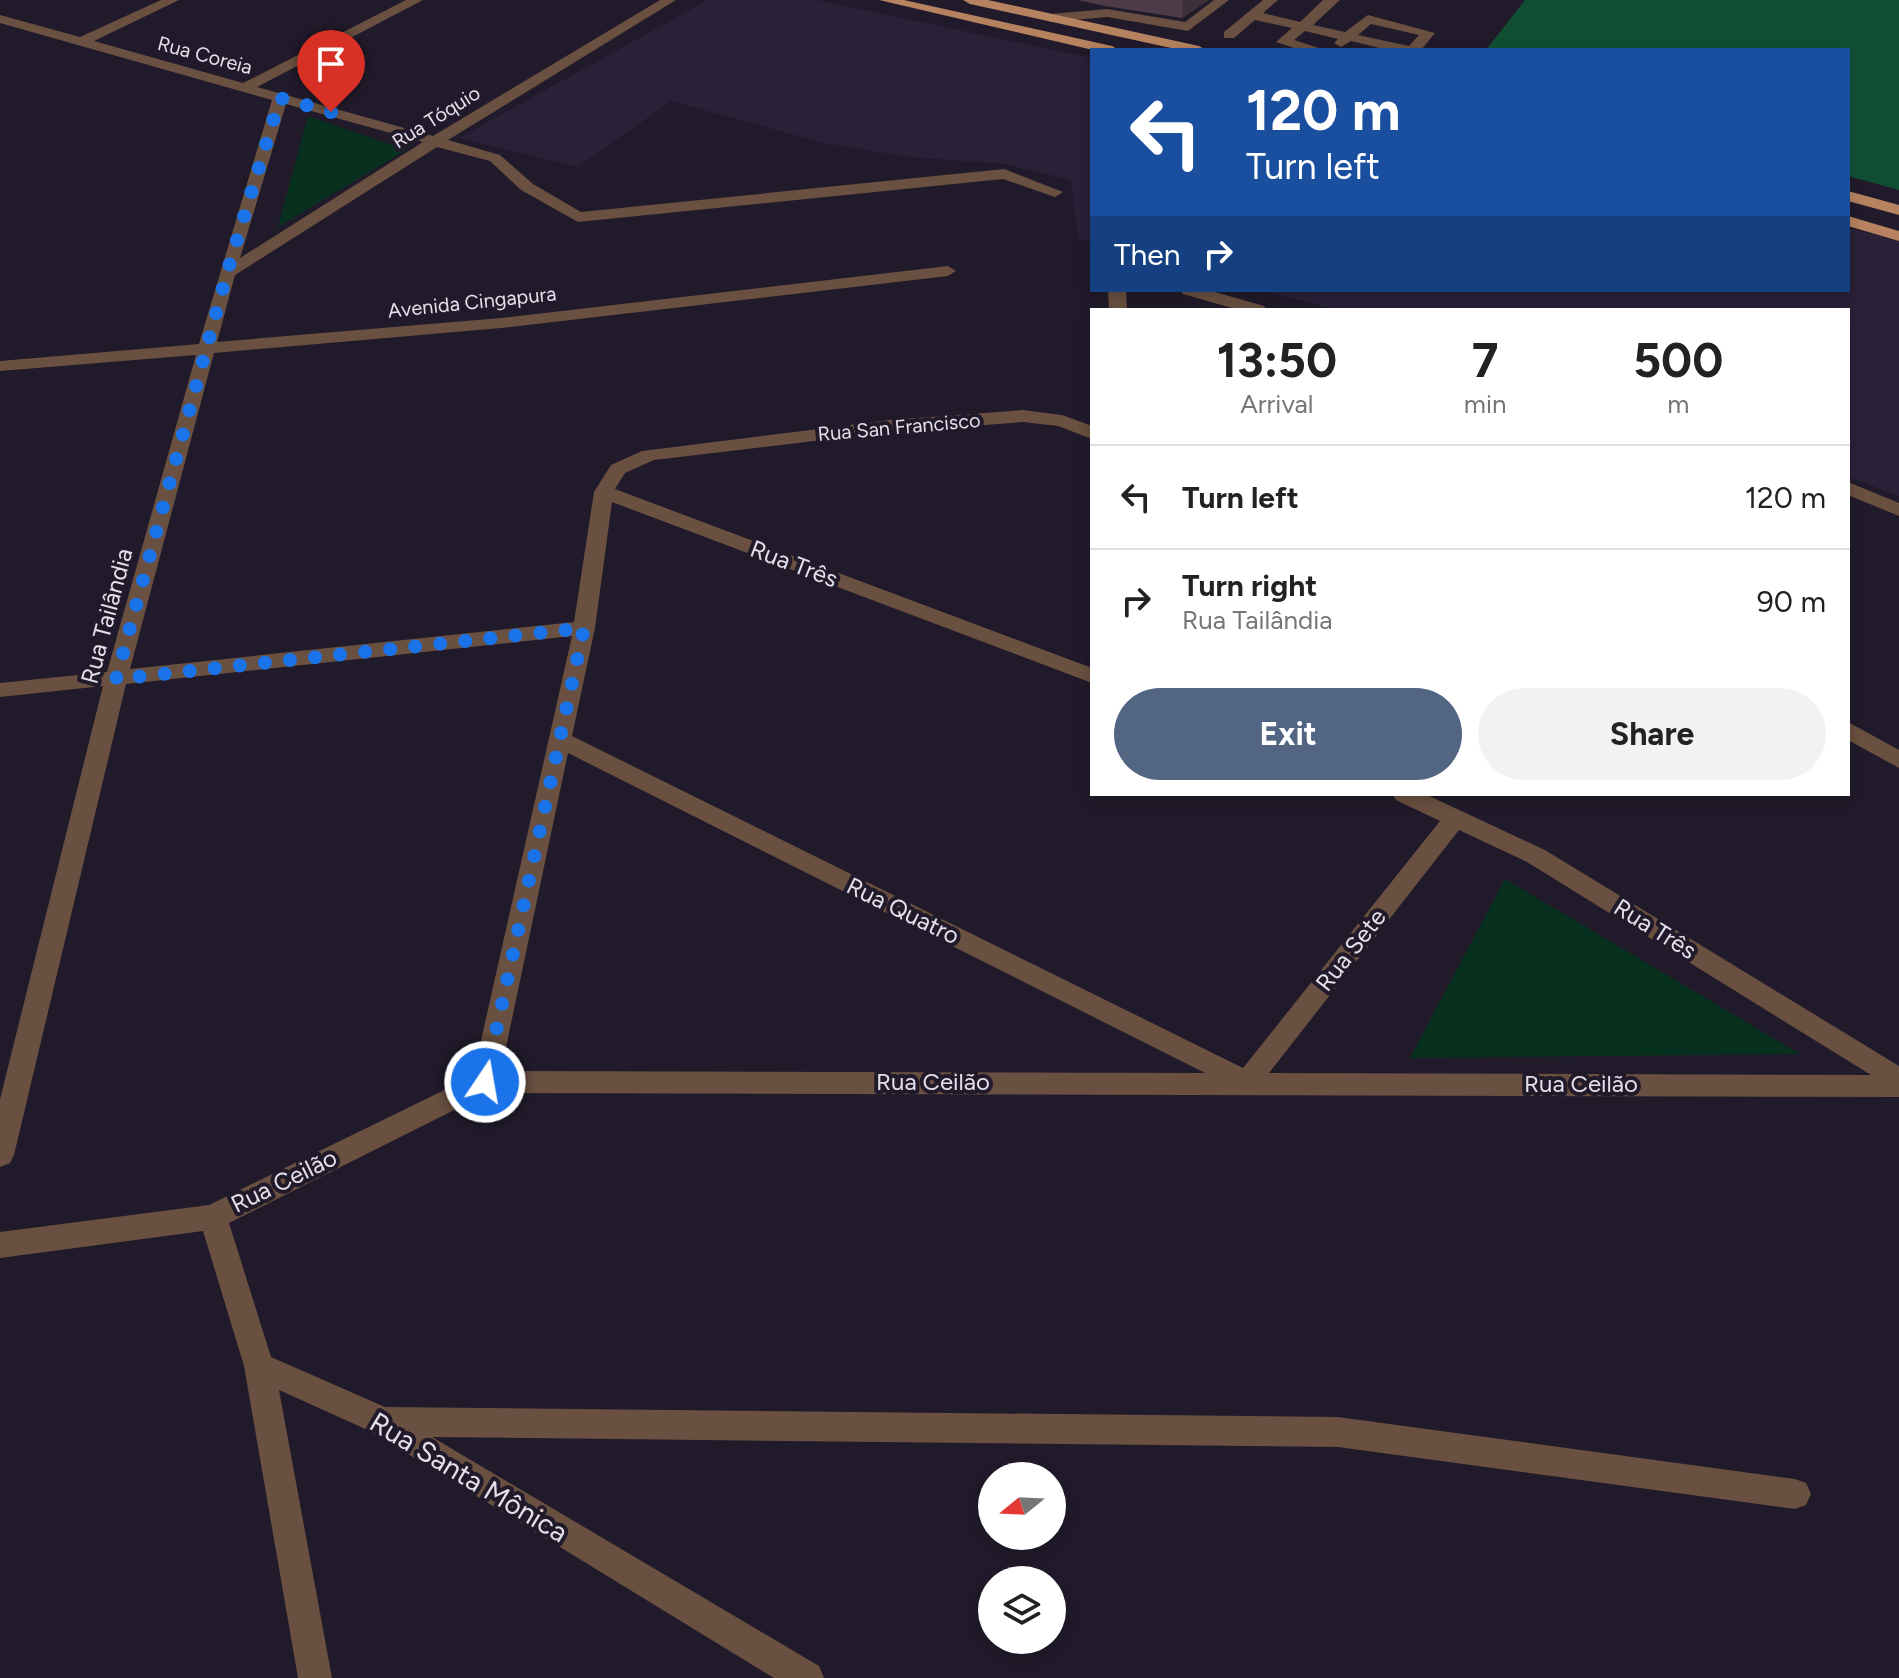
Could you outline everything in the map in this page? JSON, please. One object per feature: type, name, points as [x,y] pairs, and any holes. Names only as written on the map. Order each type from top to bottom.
[{"type":"main road","points":[[886,0],[1103,48]]},
{"type":"main road","points":[[970,0],[1190,48]]},
{"type":"main road","points":[[1016,29],[1035,14]]},
{"type":"main road","points":[[1850,197],[1899,210]]},
{"type":"main road","points":[[1850,222],[1899,236]]},
{"type":"street","points":[[80,42],[172,0]]},
{"type":"street","points":[[245,87],[416,0]]},
{"type":"street","name":"Rua Tóquio","points":[[227,273],[434,142],[669,0]]},
{"type":"street","points":[[1050,18],[1107,13],[1188,27],[1222,0]]},
{"type":"street","points":[[1229,35],[1271,0]]},
{"type":"street","points":[[1309,48],[1283,42],[1334,1],[1330,0]]},
{"type":"street","points":[[1252,15],[1400,48]]},
{"type":"street","name":"Rua Coreia","points":[[0,19],[495,158],[527,187],[578,217],[1004,174],[1055,192]]},
{"type":"street","points":[[1336,48],[1368,19],[1428,33],[1412,48]]},
{"type":"street","name":"Rua Tailândia","points":[[1,1154],[116,679],[227,273],[280,98]]},
{"type":"street","name":"Avenida Cingapura","points":[[0,366],[501,323],[948,271]]},
{"type":"street","points":[[1196,292],[1251,308]]},
{"type":"street","name":"Rua San Francisco","points":[[604,492],[618,469],[649,455],[703,447],[890,426],[1023,416],[1062,421],[1090,432]]},
{"type":"street","points":[[1850,489],[1899,510]]},
{"type":"street","points":[[485,1082],[584,628],[604,492]]},
{"type":"street","name":"Rua Três","points":[[604,492],[1090,675]]},
{"type":"street","points":[[0,690],[584,628]]},
{"type":"street","points":[[1850,731],[1899,760]]},
{"type":"street","name":"Rua Quatro","points":[[559,739],[1247,1082]]},
{"type":"street","name":"Rua Três","points":[[1408,796],[1536,856],[1899,1079]]},
{"type":"street","name":"Rua Sete","points":[[1247,1082],[1454,819]]},
{"type":"street","name":"Rua Ceilão","points":[[0,1245],[213,1217],[485,1082],[1899,1086]]},
{"type":"street","points":[[213,1217],[259,1366],[315,1678]]},
{"type":"street","name":"Rua Santa Mônica","points":[[259,1366],[383,1422],[807,1678]]},
{"type":"street","points":[[383,1422],[1338,1432],[1795,1494]]},
{"type":"shaded area","points":[[708,0],[817,0],[1090,58],[1090,242],[1078,239],[1071,180],[1006,164],[909,157],[824,143],[671,101],[578,167],[459,138]]},
{"type":"shaded area","points":[[1850,229],[1899,241],[1899,496],[1850,478],[1850,308],[1329,308],[1270,292],[1850,292]]},
{"type":"green space","points":[[1525,0],[1899,0],[1899,190],[1850,177],[1850,48],[1488,48]]},
{"type":"green space","points":[[308,116],[406,150],[278,227]]},
{"type":"green space","points":[[1505,879],[1800,1054],[1410,1058]]},
{"type":"route","points":[[331,112],[280,98],[227,273],[116,679],[584,628],[485,1082]]}]
